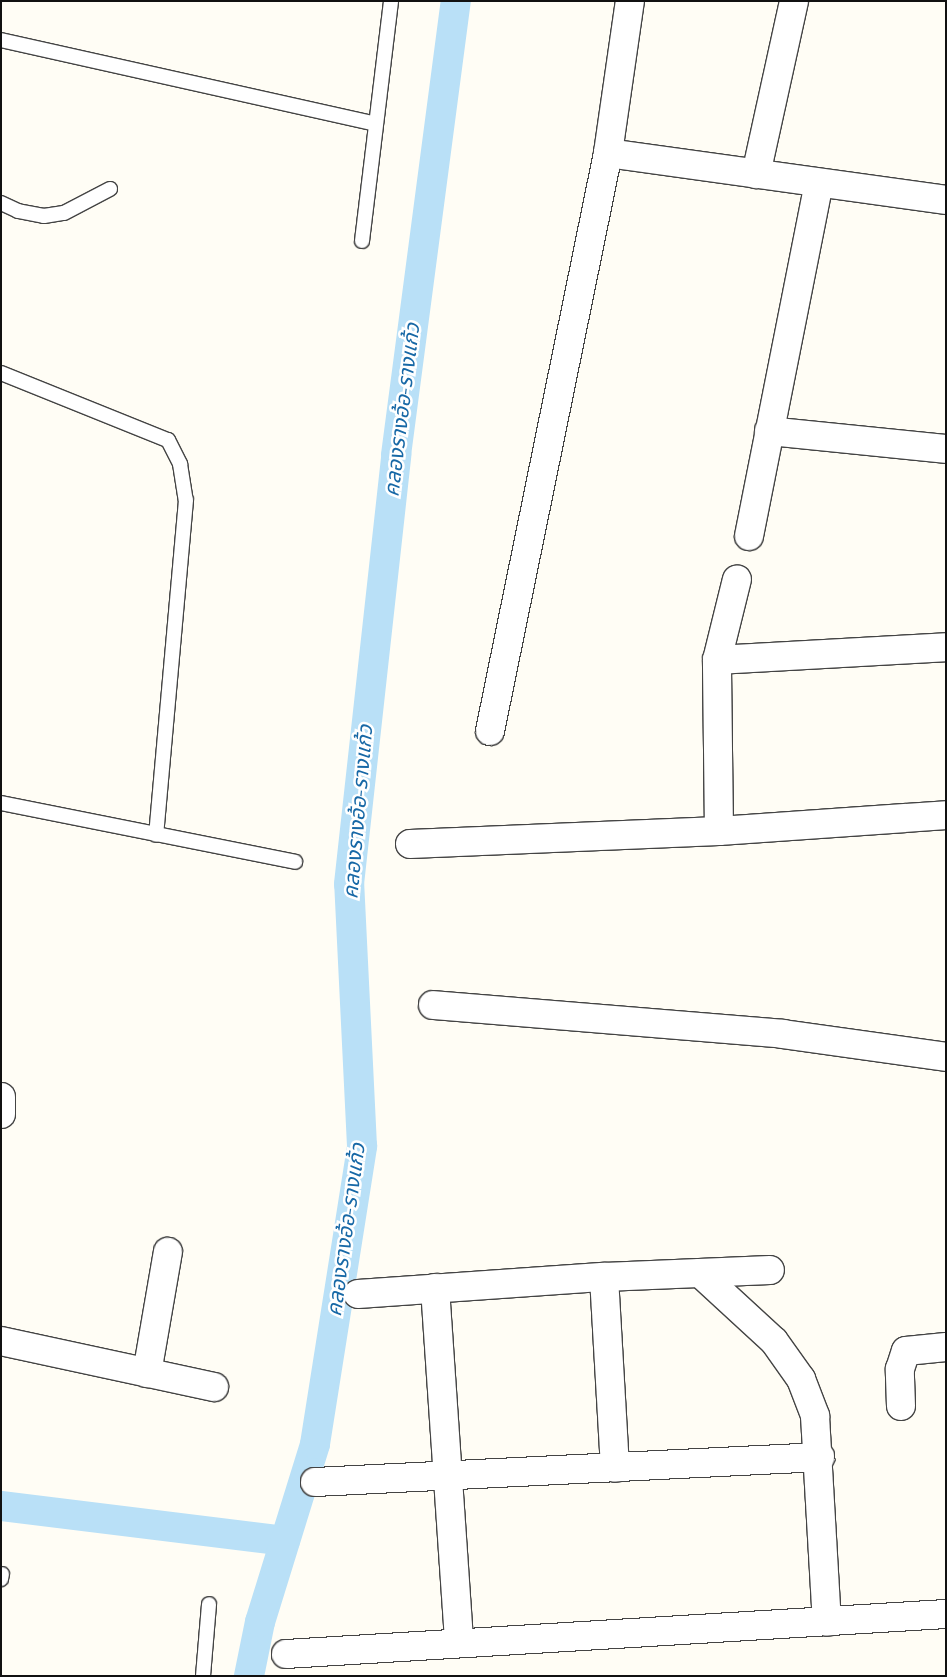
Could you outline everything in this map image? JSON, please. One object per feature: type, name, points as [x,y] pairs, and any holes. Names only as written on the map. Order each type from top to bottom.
[{"type":"street","points":[[490,731],[608,153],[630,1]]},
{"type":"street","points":[[756,174],[794,1]]},
{"type":"street","points":[[608,153],[946,200]]},
{"type":"street","points":[[749,536],[819,183]]},
{"type":"street","points":[[769,430],[946,450]]},
{"type":"street","points":[[719,831],[717,660],[737,579]]},
{"type":"street","points":[[717,660],[946,647]]},
{"type":"street","points":[[410,844],[719,831],[946,815]]},
{"type":"street","points":[[432,1005],[783,1034],[946,1058]]},
{"type":"street","points":[[1,1097],[1,1114]]},
{"type":"street","points":[[147,1373],[168,1252]]},
{"type":"street","points":[[358,1294],[604,1277],[770,1270]]},
{"type":"street","points":[[700,1273],[774,1341],[800,1379],[815,1416],[820,1457],[827,1622]]},
{"type":"street","points":[[604,1277],[615,1468]]},
{"type":"street","points":[[435,1288],[459,1642]]},
{"type":"street","points":[[1,1341],[214,1387]]},
{"type":"street","points":[[901,1406],[900,1369],[906,1352],[946,1347]]},
{"type":"street","points":[[315,1482],[820,1457]]},
{"type":"street","points":[[286,1654],[459,1642],[946,1614]]},
{"type":"lane","points":[[362,241],[391,1]]},
{"type":"lane","points":[[1,40],[376,124]]},
{"type":"lane","points":[[1,203],[18,211],[44,216],[64,214],[110,189]]},
{"type":"lane","points":[[1,374],[168,440],[180,464],[186,500],[156,836]]},
{"type":"lane","points":[[1,803],[156,836],[296,862]]},
{"type":"lane","points":[[203,1676],[209,1604]]},
{"type":"waterway","name":"คลองรางอ้อ-รางแก้ว","points":[[249,1676],[260,1622],[315,1444],[362,1146],[349,884],[396,455],[456,1]]},
{"type":"waterway","points":[[1,1506],[285,1541]]}]
